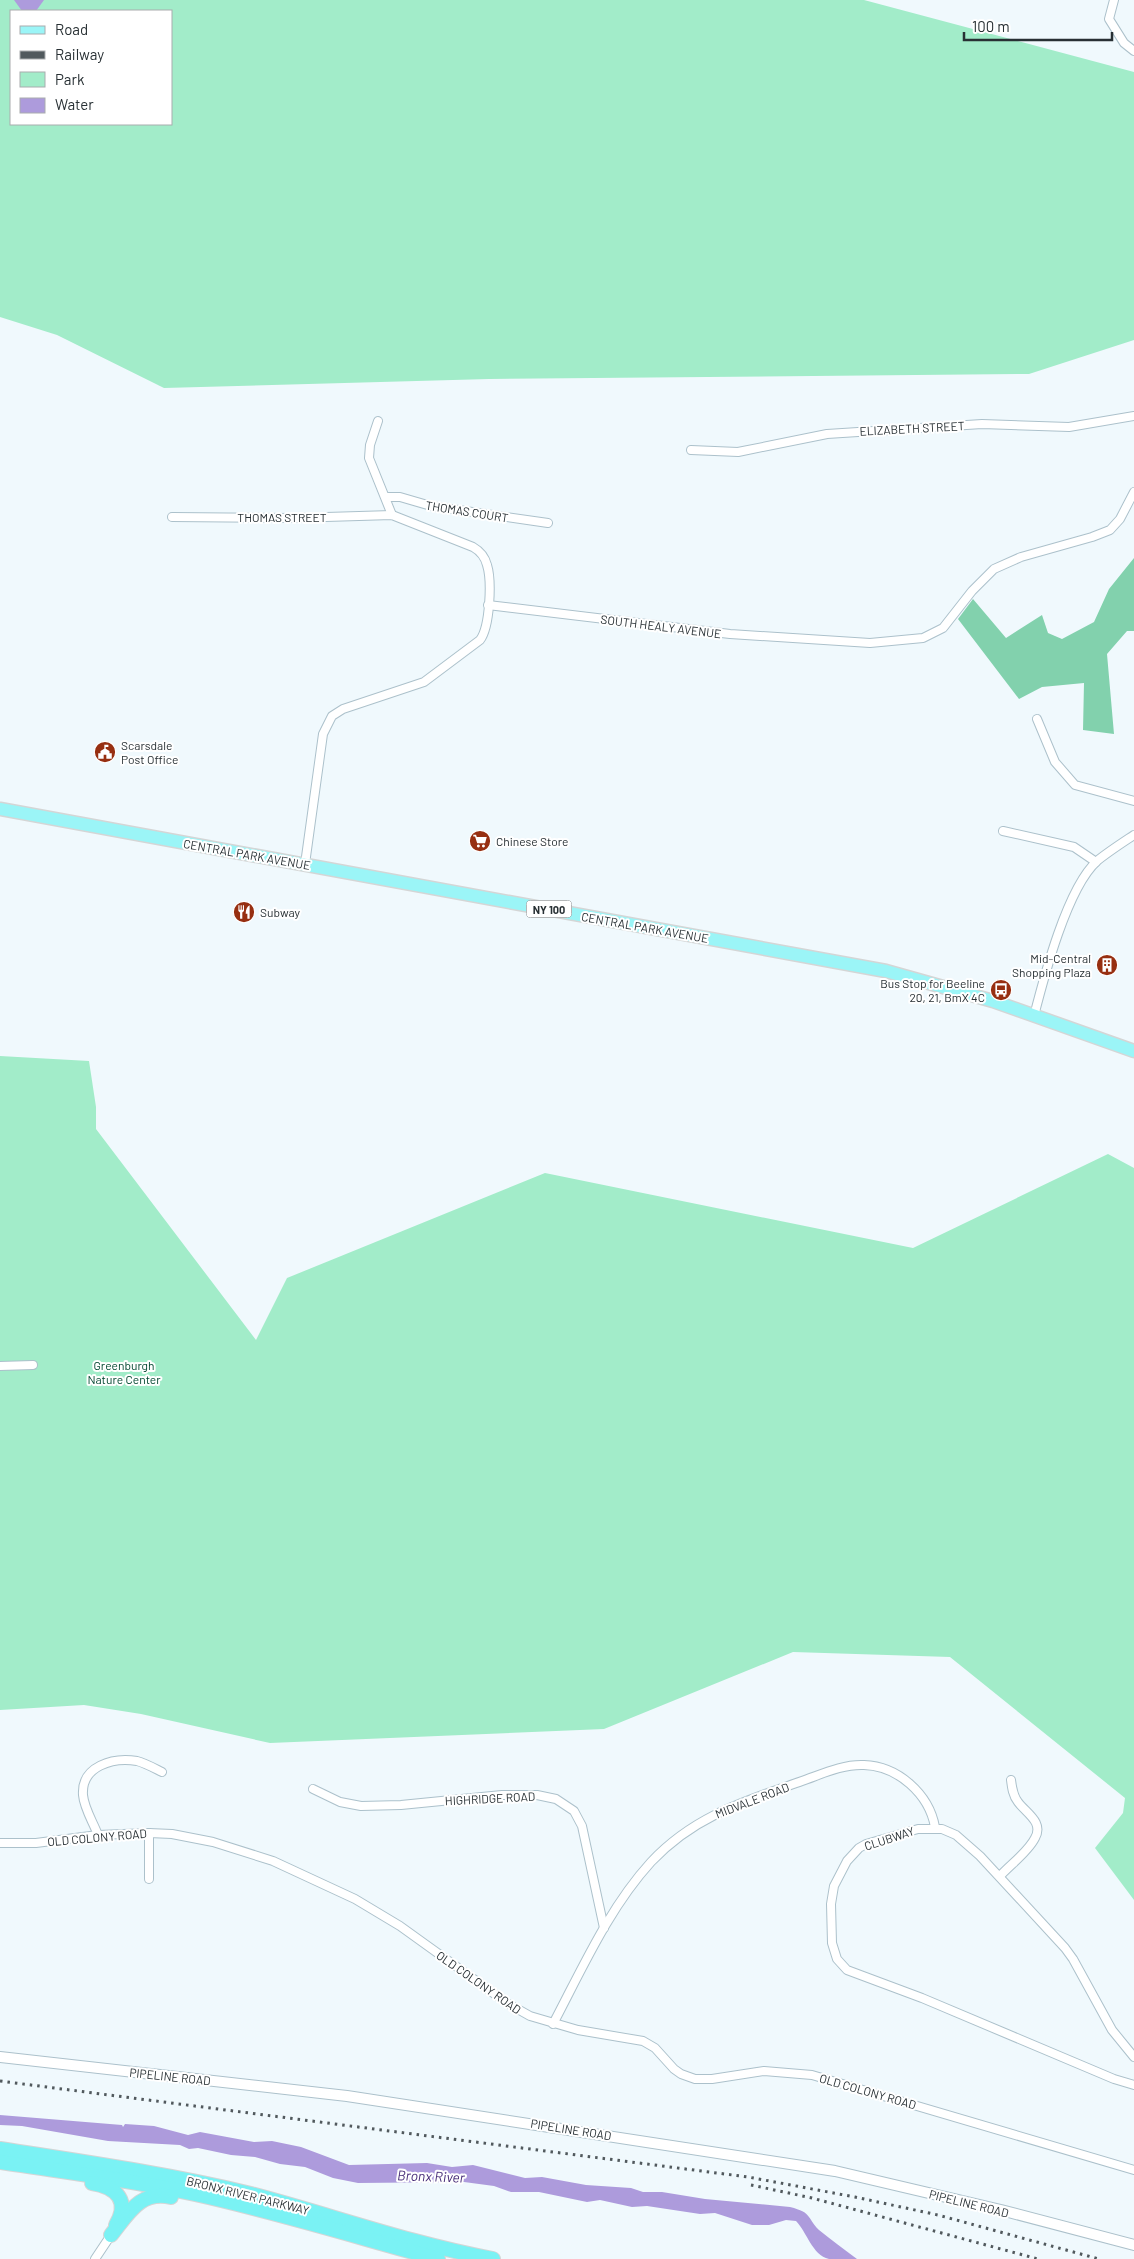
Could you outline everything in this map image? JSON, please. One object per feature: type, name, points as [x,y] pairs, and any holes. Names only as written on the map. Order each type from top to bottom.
[{"type":"highway","name":"BRONX RIVER PARKWAY","points":[[0,2149],[207,2184],[441,2248],[493,2259]]},
{"type":"highway","name":"BRONX RIVER PARKWAY","points":[[0,2162],[187,2192],[438,2259]]},
{"type":"highway","points":[[21,2165],[66,2179],[103,2185],[115,2192],[121,2202],[121,2211],[120,2219],[111,2235]]},
{"type":"highway","points":[[111,2235],[142,2200],[155,2195],[318,2226]]},
{"type":"main road","name":"CENTRAL PARK AVENUE","points":[[0,809],[877,970],[940,985],[1134,1051]]},
{"type":"street","points":[[1114,0],[1109,19],[1124,43],[1134,50]]},
{"type":"street","name":"ELIZABETH STREET","points":[[691,450],[738,452],[827,434],[982,424],[1068,428],[1134,416]]},
{"type":"street","points":[[378,422],[370,445],[369,458],[392,515]]},
{"type":"street","name":"SOUTH HEALY AVENUE","points":[[488,605],[730,634],[870,643],[923,638],[943,628],[972,590],[994,569],[1021,557],[1110,530],[1120,519],[1134,492]]},
{"type":"street","name":"THOMAS COURT","points":[[386,497],[400,497],[431,506],[548,523]]},
{"type":"street","name":"THOMAS STREET","points":[[172,517],[293,518],[392,515],[478,550],[487,565],[488,605]]},
{"type":"street","points":[[305,864],[321,742],[325,727],[332,716],[343,709],[411,688],[430,678],[480,640],[484,630],[488,605]]},
{"type":"street","points":[[1037,719],[1055,762],[1075,785],[1134,801]]},
{"type":"street","points":[[1003,831],[1074,847],[1096,862]]},
{"type":"street","points":[[1034,1016],[1043,978],[1062,924],[1083,878],[1096,862],[1134,835]]},
{"type":"street","points":[[0,1366],[33,1365]]},
{"type":"street","points":[[98,1835],[83,1794],[85,1780],[92,1769],[104,1763],[136,1761],[162,1772]]},
{"type":"street","name":"MIDVALE ROAD","points":[[553,2024],[604,1928],[629,1890],[652,1861],[700,1822],[736,1804],[843,1767],[866,1764],[897,1773],[910,1784],[928,1806],[935,1828]]},
{"type":"street","points":[[1000,1876],[1032,1842],[1037,1829],[1035,1820],[1017,1802],[1012,1791],[1011,1780]]},
{"type":"street","name":"HIGHRIDGE ROAD","points":[[313,1789],[340,1802],[361,1806],[401,1805],[502,1795],[538,1795],[556,1799],[574,1811],[582,1826],[604,1928]]},
{"type":"street","name":"CLUBWAY","points":[[1134,2057],[1112,2030],[1073,1959],[1000,1876],[956,1836],[935,1828],[906,1831],[866,1844],[853,1854],[842,1868],[833,1891],[831,1922],[834,1952],[842,1966],[855,1975],[922,1998],[1114,2079],[1134,2085]]},
{"type":"street","points":[[149,1832],[149,1879]]},
{"type":"street","name":"OLD COLONY ROAD","points":[[0,1843],[36,1843],[98,1835],[149,1832],[172,1834],[213,1842],[272,1861],[331,1887],[400,1926],[519,2011],[553,2024],[643,2041],[655,2048],[674,2069],[688,2077],[704,2080],[764,2071],[812,2075],[1134,2170]]},
{"type":"street","name":"PIPELINE ROAD","points":[[0,2057],[356,2098],[835,2171],[1000,2210],[1134,2246]]},
{"type":"street","points":[[95,2259],[111,2235]]},
{"type":"green space","points":[[0,0],[864,0],[1134,72],[1134,340],[1029,374],[489,379],[164,388],[57,335],[0,317]]},
{"type":"green space","points":[[1134,558],[1134,631],[1127,631],[1107,654],[1114,734],[1083,730],[1084,683],[1042,687],[1019,699],[958,619],[973,599],[1006,638],[1042,615],[1048,633],[1062,639],[1094,622],[1109,589]]},
{"type":"green space","name":"Greenburgh Nature Center","points":[[0,1056],[89,1061],[96,1107],[96,1129],[256,1340],[287,1278],[545,1173],[913,1248],[1108,1154],[1134,1168],[1134,1900],[1095,1848],[1123,1813],[1125,1798],[950,1657],[793,1652],[604,1729],[270,1743],[141,1714],[84,1705],[0,1710]]},
{"type":"water","points":[[14,0],[44,0],[37,10],[21,10]]},
{"type":"water","name":"Bronx River","points":[[0,2115],[122,2125],[123,2127],[125,2124],[154,2126],[188,2135],[200,2132],[254,2142],[272,2141],[301,2147],[349,2165],[427,2163],[452,2167],[473,2165],[525,2178],[542,2177],[586,2185],[631,2188],[643,2192],[662,2192],[705,2199],[790,2207],[806,2213],[819,2230],[857,2259],[829,2259],[823,2257],[814,2248],[796,2221],[786,2220],[769,2225],[752,2225],[715,2213],[700,2214],[647,2206],[632,2207],[600,2200],[587,2202],[539,2192],[511,2192],[494,2186],[464,2182],[358,2183],[333,2178],[305,2167],[280,2164],[255,2157],[231,2155],[198,2148],[189,2149],[180,2145],[108,2141],[22,2126],[0,2125]]},
{"type":"railway","points":[[0,2081],[748,2177],[938,2215],[1099,2259]]},
{"type":"railway","points":[[751,2185],[812,2198],[1038,2259]]},
{"type":"place","name":"Scarsdale Post Office","points":[[105,752]]},
{"type":"place","name":"Chinese Store","points":[[480,841]]},
{"type":"place","name":"Subway","points":[[244,912]]},
{"type":"place","name":"Mid-Central Shopping Plaza","points":[[1107,965]]},
{"type":"place","name":"Bus Stop for Beeline 20, 21, BmX 4C","points":[[1001,990]]}]
